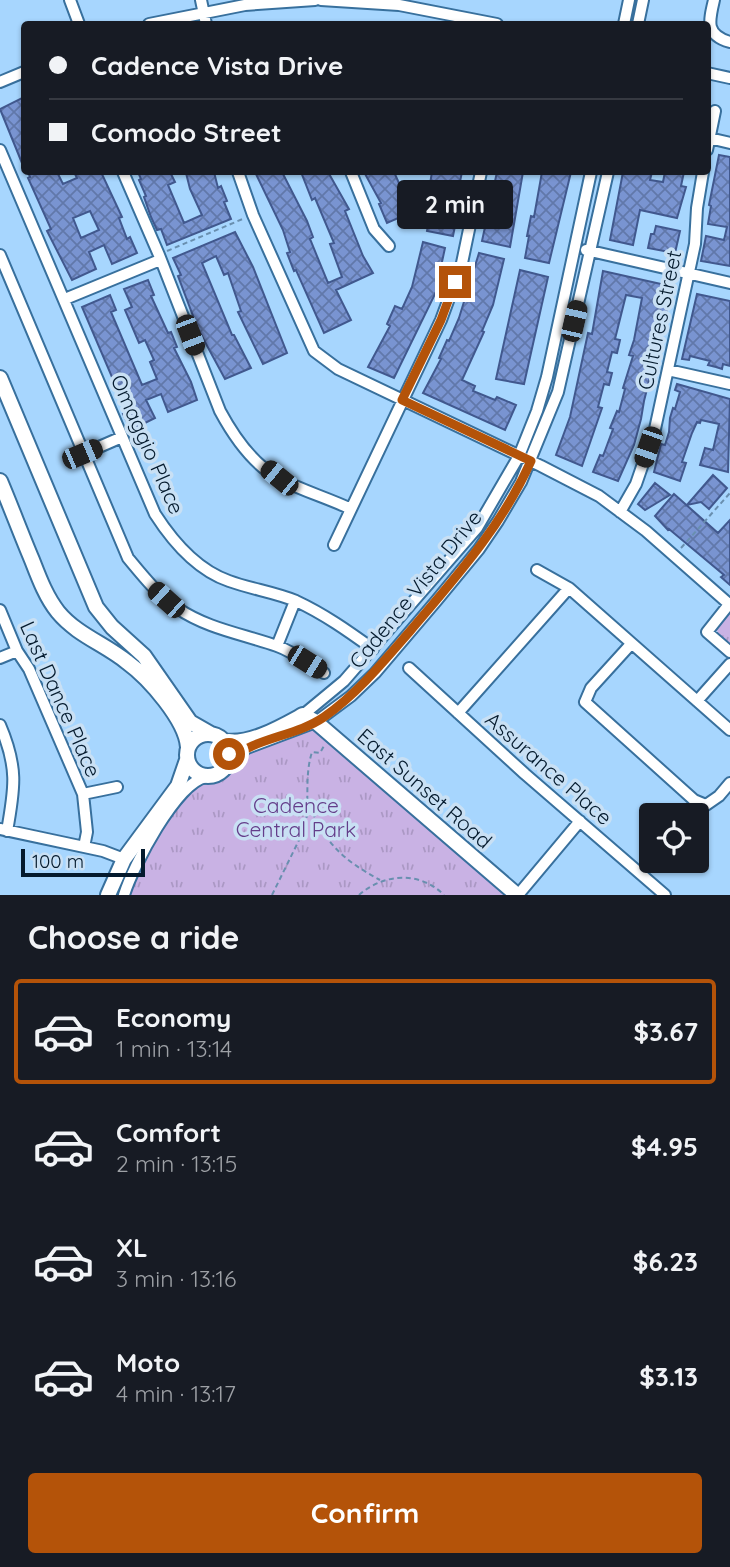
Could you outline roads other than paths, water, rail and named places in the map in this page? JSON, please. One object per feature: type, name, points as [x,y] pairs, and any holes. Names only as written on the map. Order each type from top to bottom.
[{"type":"main road","points":[[0,377],[96,607],[112,627],[144,656],[188,720],[199,729],[217,737],[228,747],[228,761],[220,773],[206,777],[194,772],[187,753],[185,731],[145,678],[126,661],[76,630],[58,612],[45,590],[0,481]]},
{"type":"main road","name":"Cadence Vista Drive","points":[[217,737],[234,742],[288,723],[310,719]]},
{"type":"main road","name":"East Sunset Road","points":[[310,719],[517,895]]},
{"type":"main road","points":[[108,895],[124,859],[178,786],[187,753],[197,737],[217,737]]},
{"type":"street","points":[[69,0],[78,21]]},
{"type":"street","points":[[158,21],[203,6],[315,0]]},
{"type":"street","points":[[321,0],[424,4],[486,21]]},
{"type":"street","points":[[625,21],[629,0]]},
{"type":"street","points":[[639,21],[643,0]]},
{"type":"street","points":[[711,21],[713,0]]},
{"type":"street","points":[[711,24],[712,32],[730,42]]},
{"type":"street","points":[[0,82],[21,73]]},
{"type":"street","points":[[711,74],[730,78]]},
{"type":"street","points":[[711,130],[715,111]]},
{"type":"street","points":[[711,144],[730,143]]},
{"type":"street","name":"Omaggio Place","points":[[0,150],[3,167],[65,299],[155,514],[169,536],[197,564],[227,581],[295,601],[330,618],[373,649]]},
{"type":"street","points":[[124,175],[160,257],[220,411],[232,433],[252,457],[279,478],[351,509]]},
{"type":"street","points":[[239,175],[286,294],[314,351],[338,369],[599,496],[646,531],[729,604],[707,632],[730,652]]},
{"type":"street","points":[[352,175],[374,229],[390,246]]},
{"type":"street","points":[[334,545],[441,320],[462,263],[480,175]]},
{"type":"street","name":"Cadence Vista Drive","points":[[310,719],[477,528],[519,456],[547,377],[590,175]]},
{"type":"street","name":"Cadence Vista Drive","points":[[228,761],[247,748],[310,719],[351,696],[369,679],[479,549],[510,502],[531,461],[558,392],[607,175]]},
{"type":"street","name":"Cultures Street","points":[[620,512],[636,484],[651,440],[695,244],[696,208],[702,175]]},
{"type":"street","points":[[575,247],[730,283]]},
{"type":"street","points":[[0,255],[128,558],[152,587],[178,609],[217,629],[277,646],[324,673]]},
{"type":"street","points":[[65,299],[160,257]]},
{"type":"street","points":[[668,370],[730,384]]},
{"type":"street","points":[[82,454],[122,437]]},
{"type":"street","points":[[537,570],[569,588],[730,730]]},
{"type":"street","points":[[458,713],[569,588]]},
{"type":"street","points":[[277,646],[295,601]]},
{"type":"street","name":"Last Dance Place","points":[[0,610],[17,651],[29,668],[83,794],[87,832],[83,847]]},
{"type":"street","points":[[631,644],[592,688],[585,702],[694,800],[706,805],[719,796],[730,783]]},
{"type":"street","points":[[0,658],[17,651]]},
{"type":"street","points":[[697,701],[730,664]]},
{"type":"street","name":"Assurance Place","points":[[409,668],[665,895]]},
{"type":"street","points":[[0,724],[13,765],[15,790],[3,830],[103,851],[124,859]]},
{"type":"street","points":[[124,895],[135,864],[164,817],[191,783],[206,777]]},
{"type":"street","points":[[83,794],[117,787]]},
{"type":"street","points":[[517,895],[580,821]]},
{"type":"park label","name":"Cadence Central Park","points":[[296,817]]}]
